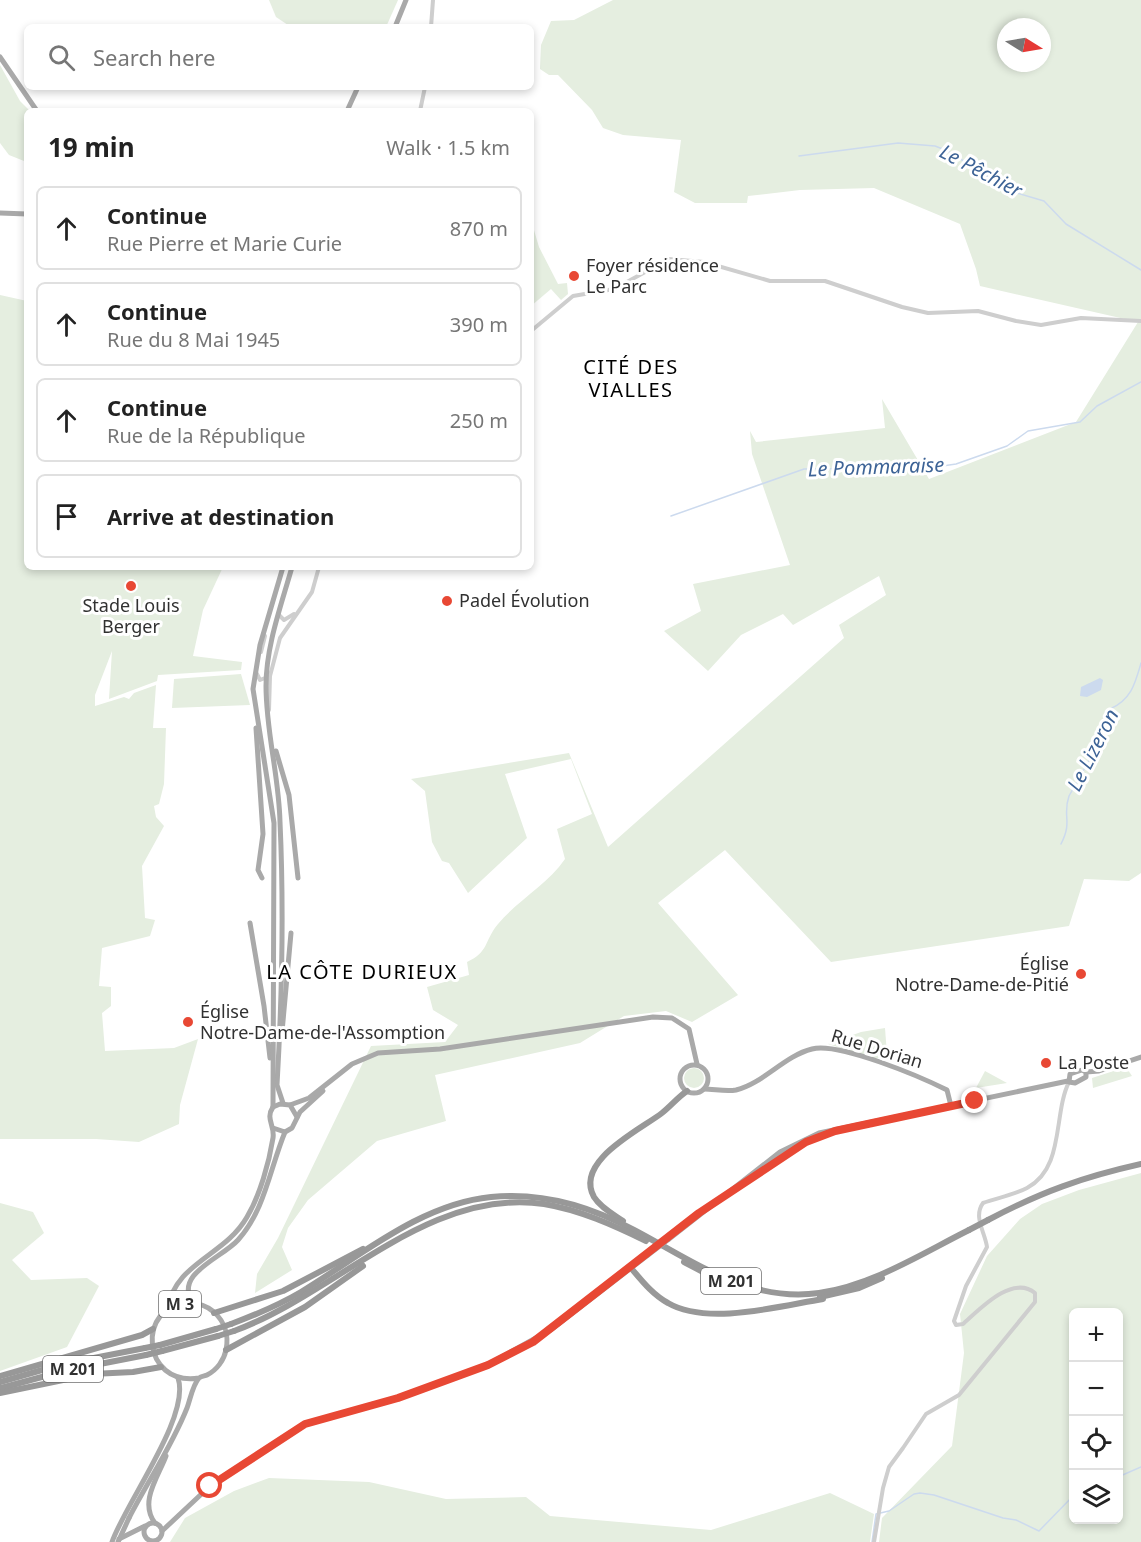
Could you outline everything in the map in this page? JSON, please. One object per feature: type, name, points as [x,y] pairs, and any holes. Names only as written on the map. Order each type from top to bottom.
[{"type":"highway","points":[[633,1229],[594,1196],[591,1183],[592,1169],[603,1155],[663,1112],[687,1091]]},
{"type":"highway","name":"M 201","points":[[400,1234],[467,1209],[489,1204],[542,1204],[585,1214],[612,1224],[720,1281],[743,1290],[779,1297],[836,1295],[881,1278],[1038,1194],[1086,1176],[1141,1166]]},
{"type":"highway","name":"M 201","points":[[0,1391],[64,1371],[232,1328],[300,1293],[400,1234],[465,1202],[518,1196],[542,1198],[579,1206],[633,1229],[726,1279],[768,1292],[799,1294],[832,1291],[862,1282],[970,1231]]},
{"type":"highway","points":[[214,1312],[283,1291],[400,1234]]},
{"type":"highway","points":[[226,1350],[305,1307],[400,1234]]},
{"type":"highway","points":[[631,1268],[668,1303],[705,1314],[754,1309],[836,1295]]},
{"type":"highway","points":[[0,1376],[142,1335],[153,1329]]},
{"type":"highway","name":"M 201","points":[[0,1382],[63,1364],[146,1351]]},
{"type":"highway","points":[[0,1391],[92,1374],[133,1372],[161,1367]]},
{"type":"main road","points":[[395,24],[406,0]]},
{"type":"main road","points":[[0,57],[35,108]]},
{"type":"main road","points":[[348,108],[357,90]]},
{"type":"main road","points":[[0,213],[24,214]]},
{"type":"main road","name":"M 3","points":[[161,1367],[152,1349],[153,1329],[167,1310],[171,1294],[181,1277],[230,1240],[249,1214],[260,1185],[273,1128],[269,1119],[273,1107],[271,1075],[274,823],[253,696],[254,671],[268,612],[282,570]]},
{"type":"main road","points":[[291,570],[270,647],[267,720],[289,795],[298,878]]},
{"type":"main road","points":[[253,696],[257,692],[263,694],[265,720],[270,732],[278,782],[281,854],[278,1090],[283,1103]]},
{"type":"main road","points":[[256,714],[263,834],[258,870],[262,878]]},
{"type":"main road","points":[[250,923],[264,1006],[271,1075]]},
{"type":"main road","points":[[278,1072],[291,933]]},
{"type":"main road","points":[[273,1107],[283,1103],[290,1105],[309,1098],[352,1064],[378,1053],[440,1049],[653,1017],[672,1018],[689,1029],[697,1064],[705,1070],[708,1081],[718,1089]]},
{"type":"main road","points":[[693,1046],[688,1065],[680,1077],[681,1084],[687,1091],[698,1092],[704,1089],[708,1081]]},
{"type":"main road","name":"Rue Dorian","points":[[704,1089],[729,1091],[742,1088],[804,1052],[827,1048],[926,1080],[947,1090],[951,1106]]},
{"type":"main road","points":[[129,1534],[144,1535],[151,1542],[159,1539],[162,1531],[210,1486],[305,1424],[393,1400],[488,1365],[542,1335],[750,1176],[792,1146],[819,1133],[1069,1081],[1141,1057]]},
{"type":"main road","points":[[688,1065],[697,1064]]},
{"type":"main road","points":[[1069,1081],[1080,1070],[1086,1074]]},
{"type":"main road","points":[[290,1105],[297,1117],[330,1082]]},
{"type":"main road","name":"M 3","points":[[193,1303],[188,1292],[190,1281],[197,1271],[234,1244],[253,1220],[285,1132],[292,1128],[297,1117]]},
{"type":"main road","points":[[273,1128],[285,1132]]},
{"type":"main road","name":"M 3","points":[[167,1310],[193,1303],[214,1312],[226,1330],[226,1350]]},
{"type":"main road","points":[[162,1531],[148,1512],[148,1503],[171,1441],[199,1378],[219,1365],[226,1350]]},
{"type":"main road","points":[[161,1367],[178,1378],[199,1378]]},
{"type":"main road","points":[[115,1541],[172,1423],[181,1396],[178,1378]]},
{"type":"main road","points":[[115,1541],[171,1441]]},
{"type":"main road","points":[[115,1541],[146,1526],[176,1520]]},
{"type":"main road","points":[[144,1535],[146,1526]]},
{"type":"street","points":[[428,0],[432,8]]},
{"type":"street","points":[[431,24],[433,0]]},
{"type":"street","points":[[421,108],[424,90]]},
{"type":"street","points":[[534,329],[573,296],[614,289],[664,261],[680,259],[704,262],[770,281],[825,281],[902,307],[928,313],[978,311],[1029,324],[1081,318],[1141,321]]},
{"type":"street","points":[[268,612],[269,622],[256,675],[259,680],[268,677],[280,638],[312,592],[318,570]]},
{"type":"street","points":[[279,614],[284,620],[297,612]]},
{"type":"street","points":[[874,1542],[890,1467],[918,1424],[926,1414],[959,1395],[1028,1312],[1037,1297],[1033,1290],[1005,1291],[963,1324],[956,1325],[954,1321],[966,1286],[987,1247],[978,1215],[980,1208],[983,1203],[1027,1188],[1040,1176],[1052,1154],[1069,1081]]},
{"type":"shaded area","points":[[269,0],[398,0],[387,24],[286,24],[276,17]]},
{"type":"shaded area","points":[[613,0],[1141,0],[1141,873],[1129,881],[1084,879],[1069,926],[831,962],[725,850],[658,903],[738,995],[692,1022],[666,1011],[624,1016],[580,1043],[435,1075],[446,1121],[377,1141],[308,1200],[288,1228],[282,1247],[292,1270],[255,1293],[257,1274],[278,1238],[371,1046],[445,1042],[458,1025],[433,1010],[427,987],[469,975],[467,962],[483,950],[498,924],[514,907],[550,877],[565,859],[557,829],[592,814],[571,759],[505,774],[527,838],[468,893],[449,863],[442,861],[432,842],[425,791],[411,779],[569,753],[608,847],[844,638],[839,625],[886,595],[879,576],[793,625],[783,614],[741,635],[708,671],[664,631],[701,611],[693,584],[790,565],[752,454],[750,431],[756,442],[885,428],[882,399],[929,479],[1076,422],[1138,322],[980,286],[960,224],[874,188],[800,190],[748,196],[747,203],[695,203],[674,192],[681,140],[623,135],[603,128],[592,110],[558,75],[549,75],[540,69],[541,45],[551,21],[574,20]]},
{"type":"shaded area","points":[[0,65],[20,101],[27,108],[24,108],[24,161],[9,155],[0,143]]},
{"type":"shaded area","points":[[534,230],[539,247],[558,284],[567,283],[568,294],[561,300],[551,289],[534,303]]},
{"type":"shaded area","points":[[0,295],[24,300],[24,570],[222,570],[203,610],[193,656],[242,662],[241,670],[158,675],[157,681],[109,699],[112,651],[95,695],[95,706],[124,697],[129,699],[134,693],[156,685],[153,728],[166,728],[164,784],[159,804],[154,806],[156,817],[164,826],[142,866],[145,918],[155,920],[150,936],[102,948],[99,986],[111,987],[111,1006],[102,1013],[105,1051],[174,1048],[198,1039],[180,1105],[179,1124],[139,1142],[96,1139],[0,1139]]},
{"type":"shaded area","points":[[241,674],[250,705],[172,708],[174,679]]},
{"type":"shaded area","points":[[885,1028],[887,1055],[875,1059],[828,1044],[861,1032]]},
{"type":"shaded area","points":[[1126,1067],[1132,1076],[1093,1088],[1092,1078]]},
{"type":"shaded area","points":[[694,1068],[701,1071],[704,1078],[701,1085],[694,1088],[687,1085],[684,1078],[687,1071]]},
{"type":"shaded area","points":[[985,1071],[1007,1083],[976,1088]]},
{"type":"shaded area","points":[[1141,1173],[1141,1542],[879,1542],[882,1518],[952,1446],[964,1353],[960,1314],[987,1256],[1020,1219],[1042,1204],[1079,1190]]},
{"type":"shaded area","points":[[0,1203],[33,1212],[44,1233],[12,1260],[31,1280],[87,1278],[99,1286],[67,1347],[0,1371]]},
{"type":"shaded area","points":[[269,1478],[369,1482],[446,1499],[526,1497],[550,1516],[711,1530],[830,1493],[874,1514],[870,1542],[170,1542],[185,1518],[234,1491]]},
{"type":"water","points":[[1100,678],[1103,680],[1101,690],[1087,697],[1080,696],[1081,687]]},
{"type":"waterway","name":"Le Pêchier","points":[[799,156],[898,143],[935,146],[948,151],[1010,191],[1044,201],[1066,224],[1141,270]]},
{"type":"waterway","name":"Le Pommaraise","points":[[671,516],[804,469],[929,468],[956,464],[1007,446],[1028,431],[1080,422],[1097,406],[1141,382]]},
{"type":"waterway","name":"Le Lizeron","points":[[1061,844],[1065,836],[1069,796],[1110,723],[1110,709],[1127,696],[1141,663]]},
{"type":"waterway","points":[[1123,1475],[1141,1467]]},
{"type":"waterway","points":[[872,1542],[876,1514],[889,1511],[914,1494],[934,1495],[1003,1518],[1016,1520],[1039,1531],[1069,1500]]},
{"type":"place","name":"Foyer résidence Le Parc","points":[[574,276]]},
{"type":"place","name":"Stade Louis Berger","points":[[131,586]]},
{"type":"place","name":"Padel Évolution","points":[[447,601]]},
{"type":"place","name":"Église Notre-Dame-de-Pitié","points":[[1081,974]]},
{"type":"place","name":"Église Notre-Dame-de-l'Assomption","points":[[188,1022]]},
{"type":"place","name":"La Poste","points":[[1046,1063]]},
{"type":"district","name":"CITÉ DES VIALLES","points":[[631,378]]},
{"type":"district","name":"LA CÔTE DURIEUX","points":[[362,972]]},
{"type":"route","points":[[210,1486],[305,1424],[330,1415],[393,1400],[488,1365],[533,1342],[669,1239],[699,1213],[750,1176],[762,1172],[806,1142],[835,1131],[975,1101]]}]
